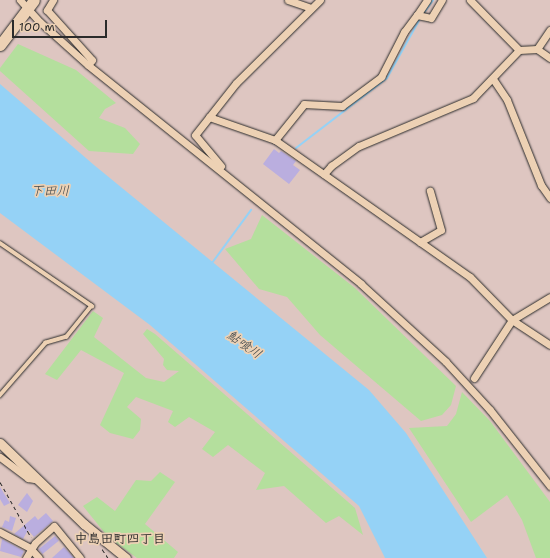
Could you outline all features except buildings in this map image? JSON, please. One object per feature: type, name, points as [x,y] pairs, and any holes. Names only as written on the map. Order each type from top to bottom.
[{"type":"main road","points":[[0,33],[25,5]]},
{"type":"main road","points":[[0,45],[25,5]]},
{"type":"street","points":[[54,0],[47,10],[92,60],[88,65]]},
{"type":"street","points":[[288,0],[311,8]]},
{"type":"street","points":[[232,178],[195,136],[236,83],[320,0]]},
{"type":"street","points":[[275,140],[304,104],[342,106],[381,77],[404,32],[418,15],[427,0]]},
{"type":"street","points":[[418,15],[431,18],[442,0]]},
{"type":"street","points":[[470,0],[519,50]]},
{"type":"street","points":[[25,5],[88,65],[232,178],[361,284],[446,362],[490,410],[550,486]]},
{"type":"street","points":[[537,49],[550,30]]},
{"type":"street","points":[[324,174],[331,166],[359,146],[473,98],[493,80],[519,50],[537,49],[550,58]]},
{"type":"street","points":[[493,80],[507,100],[541,185],[550,198]]},
{"type":"street","points":[[209,117],[275,140],[470,277],[512,320],[550,345]]},
{"type":"street","points":[[420,242],[442,230],[430,191]]},
{"type":"street","points":[[474,378],[512,320],[550,297]]},
{"type":"street","points":[[0,443],[84,524],[126,558]]},
{"type":"street","points":[[0,457],[28,478],[39,480]]},
{"type":"street","points":[[26,558],[32,545],[54,526],[80,558]]},
{"type":"street","points":[[0,532],[32,545],[39,558]]},
{"type":"lane","points":[[0,243],[92,306],[67,337],[46,343],[0,396]]},
{"type":"path","points":[[0,482],[32,545]]},
{"type":"green space","points":[[18,44],[76,70],[116,103],[105,109],[99,118],[125,128],[140,144],[133,154],[89,151],[0,71],[0,68]]},
{"type":"green space","points":[[262,215],[355,288],[456,386],[451,405],[442,415],[421,421],[320,335],[287,297],[259,289],[225,249],[251,239]]},
{"type":"green space","points":[[93,311],[103,318],[94,337],[146,378],[164,382],[179,371],[167,370],[163,365],[164,359],[143,334],[147,329],[155,334],[355,508],[363,535],[339,516],[326,523],[284,486],[256,490],[265,473],[228,445],[213,457],[202,449],[215,432],[189,417],[175,427],[168,422],[173,411],[136,397],[127,407],[141,419],[140,430],[133,439],[110,433],[100,425],[124,373],[81,350],[57,380],[45,374]]},
{"type":"green space","points":[[462,392],[490,421],[550,502],[550,558],[536,558],[522,520],[507,495],[471,522],[409,428],[447,426],[456,414]]},
{"type":"green space","points":[[160,472],[175,482],[145,524],[178,552],[174,558],[137,558],[108,537],[83,506],[97,497],[115,511],[136,480],[151,481]]},
{"type":"water","name":"下田川","points":[[0,84],[94,165],[369,390],[406,433],[487,558],[385,558],[359,506],[150,325],[0,213]]},
{"type":"waterway","points":[[423,14],[433,0]]},
{"type":"waterway","points":[[296,148],[387,78],[421,17]]},
{"type":"waterway","points":[[212,263],[251,210]]},
{"type":"district","name":"中島田町四丁目","points":[[120,539]]},
{"type":"water label","name":"鮎喰川","points":[[244,345]]}]
